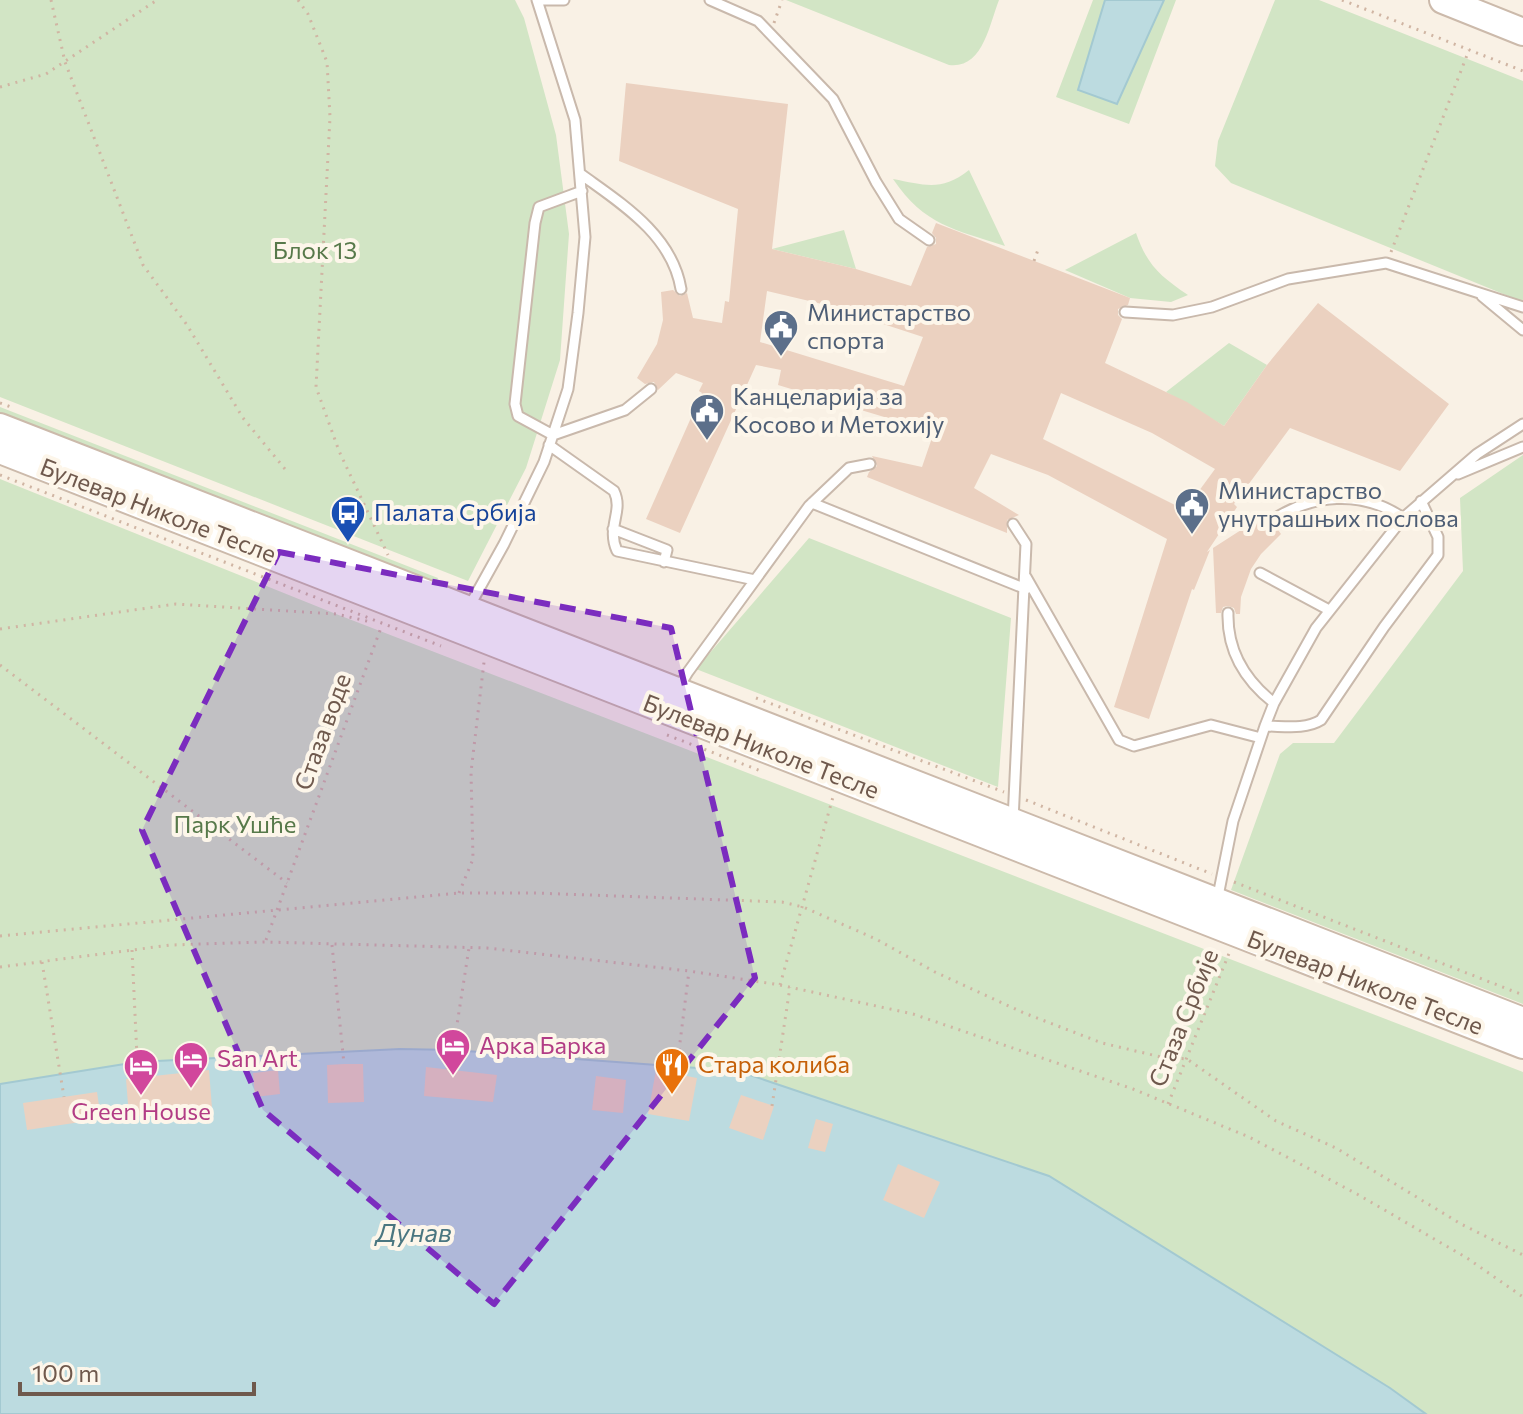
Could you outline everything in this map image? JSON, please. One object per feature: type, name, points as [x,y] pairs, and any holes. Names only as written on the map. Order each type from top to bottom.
[{"type":"main road","points":[[1443,0],[1523,32]]},
{"type":"main road","name":"Булевар Николе Тесле","points":[[0,427],[453,625]]},
{"type":"main road","name":"Булевар Николе Тесле","points":[[0,450],[453,625],[672,701],[1466,1010],[1523,1021]]},
{"type":"main road","name":"Булевар Николе Тесле","points":[[1466,1010],[1523,1045]]},
{"type":"lane","points":[[453,625],[504,544],[551,440],[568,389],[585,237],[582,175],[575,120],[537,0]]},
{"type":"lane","points":[[544,0],[564,0]]},
{"type":"lane","points":[[710,0],[758,21],[833,99],[899,219],[929,240]]},
{"type":"lane","points":[[582,175],[637,216],[667,251],[681,289]]},
{"type":"lane","points":[[582,191],[539,207],[515,404],[518,416],[614,491],[618,500],[611,538],[617,551],[755,580]]},
{"type":"lane","points":[[1125,312],[1173,315],[1212,307],[1288,279],[1386,263],[1523,307]]},
{"type":"lane","points":[[1479,294],[1523,330]]},
{"type":"lane","points":[[551,440],[625,410],[651,389]]},
{"type":"lane","points":[[1214,913],[1233,821],[1265,726],[1274,703],[1316,628],[1403,518],[1477,454],[1523,424]]},
{"type":"lane","points":[[1451,476],[1523,447]]},
{"type":"lane","points":[[672,701],[688,672],[812,503],[849,468],[870,464]]},
{"type":"lane","points":[[1271,521],[1287,510],[1309,502],[1343,498],[1381,505],[1403,518]]},
{"type":"lane","points":[[1265,726],[1304,727],[1321,720],[1384,627],[1438,555],[1438,537],[1421,501]]},
{"type":"lane","points":[[812,503],[1026,589]]},
{"type":"lane","points":[[1009,833],[1026,589],[1026,544],[1013,524]]},
{"type":"lane","points":[[613,529],[667,550],[664,562]]},
{"type":"lane","points":[[1260,573],[1329,610]]},
{"type":"lane","points":[[1026,577],[1119,740],[1134,746],[1211,725],[1261,738]]},
{"type":"lane","points":[[1228,613],[1232,643],[1241,665],[1254,687],[1274,703]]},
{"type":"path","points":[[51,0],[65,62],[143,265],[187,325],[243,418],[285,469]]},
{"type":"path","points":[[0,87],[46,74],[157,0]]},
{"type":"path","points":[[298,0],[308,14],[327,62],[330,117],[316,387],[339,451],[388,555]]},
{"type":"path","points":[[770,34],[782,0]]},
{"type":"path","points":[[1342,0],[1523,71]]},
{"type":"path","points":[[1386,263],[1469,50]]},
{"type":"path","points":[[1034,261],[1039,247]]},
{"type":"path","points":[[0,629],[176,604],[336,614],[382,625],[453,625]]},
{"type":"path","name":"Стаза воде","points":[[265,942],[382,625]]},
{"type":"path","points":[[459,893],[473,859],[471,772],[484,662]]},
{"type":"path","points":[[0,665],[287,883]]},
{"type":"path","points":[[780,985],[833,797]]},
{"type":"path","points":[[0,936],[459,893],[767,902],[803,907],[876,939],[935,972],[1024,1013],[1102,1043],[1161,1057],[1187,1059],[1276,1121],[1336,1148],[1461,1224],[1523,1255]]},
{"type":"path","points":[[0,967],[132,950],[265,942],[469,948],[639,963],[790,987],[913,1014],[1168,1104],[1249,1137],[1357,1194],[1467,1258],[1523,1297]]},
{"type":"path","points":[[332,944],[344,1064]]},
{"type":"path","name":"Стаза Србије","points":[[1168,1104],[1232,945]]},
{"type":"path","points":[[447,1069],[453,1050],[469,948]]},
{"type":"path","points":[[132,950],[138,1078]]},
{"type":"path","points":[[41,960],[64,1097]]},
{"type":"path","points":[[676,1074],[689,971]]},
{"type":"path","points":[[772,1106],[790,987]]},
{"type":"highlighted area","points":[[279,552],[671,628],[755,978],[494,1304],[263,1110],[142,830]]},
{"type":"green space","name":"Блок 13","points":[[0,0],[515,0],[524,18],[556,135],[569,234],[560,360],[526,468],[468,581],[0,397]]},
{"type":"green space","points":[[786,0],[999,0],[988,33],[977,53],[970,60],[949,65]]},
{"type":"green space","points":[[1093,0],[1176,0],[1129,124],[1056,97]]},
{"type":"green space","points":[[1275,0],[1319,0],[1523,81],[1523,302],[1231,183],[1215,166],[1218,141]]},
{"type":"green space","points":[[969,170],[1005,246],[942,224],[917,207],[893,179],[924,185],[941,184]]},
{"type":"green space","points":[[844,230],[856,269],[772,249]]},
{"type":"green space","points":[[1136,233],[1156,269],[1188,295],[1171,302],[1130,298],[1065,270]]},
{"type":"green space","points":[[1229,343],[1267,365],[1224,426],[1166,392]]},
{"type":"green space","points":[[0,407],[438,578],[435,586],[0,417]]},
{"type":"green space","points":[[1523,455],[1523,1004],[1231,890],[1280,754],[1293,743],[1334,743],[1463,571],[1460,498]]},
{"type":"green space","name":"Парк Ушће","points":[[0,479],[336,614],[1523,1072],[1523,1414],[1426,1414],[1220,1283],[400,1049],[60,1075],[0,1084]]},
{"type":"green space","points":[[809,538],[1011,618],[998,787],[696,669]]},
{"type":"water","points":[[1105,0],[1164,0],[1117,104],[1078,90]]},
{"type":"water","name":"Дунав","points":[[400,1049],[453,1050],[738,1071],[1049,1176],[1390,1388],[1426,1414],[0,1414],[0,1084],[137,1062]]},
{"type":"building","points":[[626,83],[788,104],[772,249],[911,286],[927,247],[936,244],[932,233],[936,223],[1130,298],[1128,305],[1118,309],[1122,319],[1105,363],[1187,402],[1224,426],[1267,365],[1318,303],[1449,404],[1400,471],[1290,428],[1234,504],[1237,507],[1207,552],[1210,550],[1192,589],[1149,719],[1114,707],[1167,539],[1048,475],[991,454],[974,488],[1019,515],[1007,520],[1007,533],[867,477],[877,466],[872,456],[922,467],[934,432],[778,385],[781,370],[756,365],[680,533],[646,519],[702,393],[699,391],[703,383],[676,373],[658,390],[654,382],[645,384],[637,378],[657,344],[663,320],[661,292],[673,290],[680,296],[687,293],[693,318],[722,323],[725,301],[729,302],[738,209],[619,161]],"holes":[[[767,291],[822,304],[923,337],[904,386],[760,342]],[[1061,393],[1152,433],[1215,469],[1185,510],[1043,439]]]},
{"type":"building","points":[[1266,514],[1265,525],[1276,527],[1281,534],[1251,569],[1241,597],[1240,614],[1228,606],[1223,607],[1221,613],[1216,613],[1213,548]]},
{"type":"building","points":[[363,1064],[364,1102],[328,1103],[327,1065]]},
{"type":"building","points":[[426,1067],[497,1075],[493,1102],[424,1096]]},
{"type":"building","points":[[209,1070],[212,1108],[129,1117],[126,1079]]},
{"type":"building","points":[[278,1070],[280,1094],[255,1097],[253,1073]]},
{"type":"building","name":"Стара колиба","points":[[656,1070],[697,1078],[689,1121],[648,1114]]},
{"type":"building","points":[[596,1076],[626,1080],[623,1113],[592,1110]]},
{"type":"building","points":[[97,1092],[101,1119],[27,1130],[23,1103]]},
{"type":"building","points":[[741,1095],[774,1106],[763,1140],[729,1128]]},
{"type":"building","points":[[816,1119],[833,1124],[825,1152],[808,1148]]},
{"type":"building","points":[[898,1164],[940,1182],[924,1218],[883,1200]]},
{"type":"place","name":"Министарство спорта","points":[[781,358]]},
{"type":"place","name":"Канцеларија за Косово и Метохију","points":[[707,442]]},
{"type":"place","name":"Министарство унутрашњих послова","points":[[1192,536]]},
{"type":"place","name":"Палата Србија","points":[[348,544]]},
{"type":"place","name":"Арка Барка","points":[[453,1077]]},
{"type":"place","name":"San Art","points":[[191,1090]]},
{"type":"place","name":"Стара колиба","points":[[672,1096]]},
{"type":"place","name":"Green House","points":[[141,1097]]}]
